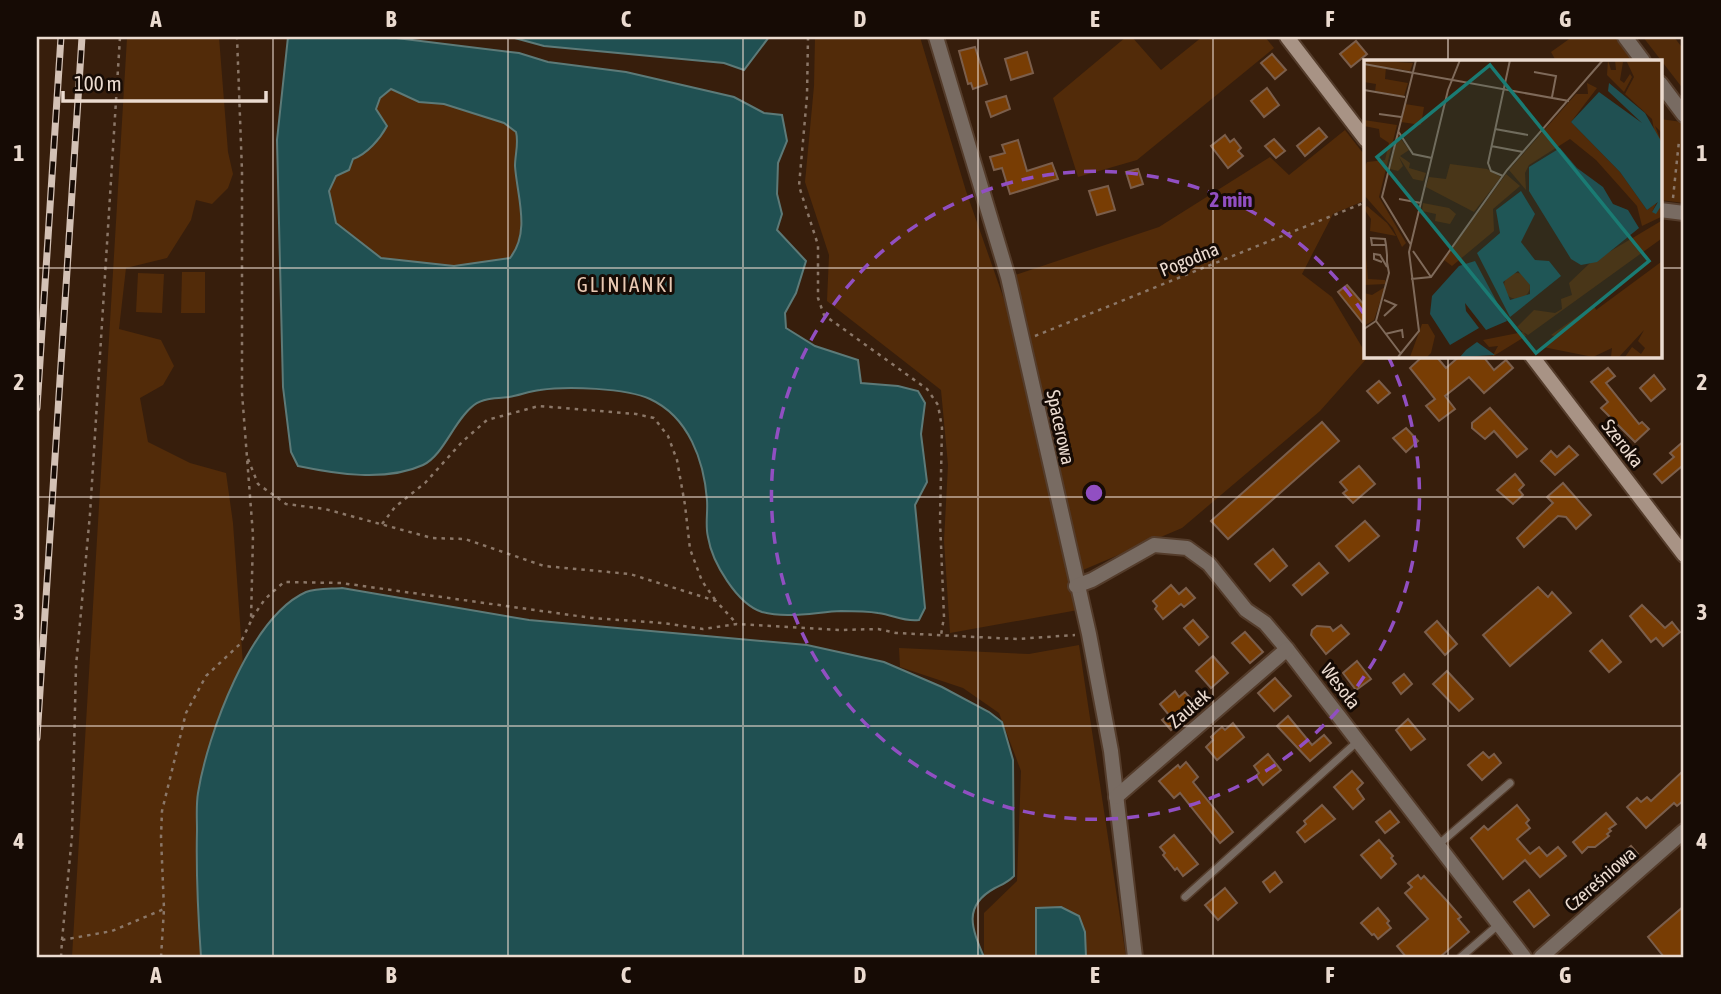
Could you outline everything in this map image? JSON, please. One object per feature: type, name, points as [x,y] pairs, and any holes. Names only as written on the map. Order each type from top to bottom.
[{"type":"street","name":"Spacerowa","points":[[936,37],[1008,277],[1088,635],[1111,751],[1135,957]]},
{"type":"street","points":[[1287,37],[1364,136]]},
{"type":"street","points":[[1625,37],[1642,60]]},
{"type":"street","points":[[1662,86],[1684,115]]},
{"type":"street","name":"Szeroka","points":[[1533,357],[1684,555]]},
{"type":"street","name":"Wesoła","points":[[1076,586],[1092,580],[1154,545],[1188,548],[1209,564],[1246,610],[1265,623],[1287,649],[1524,957]]},
{"type":"street","name":"Zaułek","points":[[1116,797],[1287,649]]},
{"type":"street","name":"Czereśniowa","points":[[1542,957],[1684,831]]},
{"type":"lane","points":[[1185,897],[1359,741]]},
{"type":"lane","points":[[1438,845],[1510,783]]},
{"type":"lane","points":[[1461,957],[1498,925]]},
{"type":"path","points":[[61,957],[72,836],[76,666],[90,514],[120,37]]},
{"type":"path","points":[[237,37],[242,171],[242,393],[253,535],[251,621]]},
{"type":"path","points":[[808,37],[807,96],[799,186],[818,245],[818,298],[824,315],[927,389],[938,405],[942,428],[940,521],[944,617],[941,635]]},
{"type":"path","points":[[1672,212],[1679,141]]},
{"type":"path","name":"Pogodna","points":[[1023,341],[1364,203]]},
{"type":"path","points":[[382,524],[487,420],[540,406],[654,418],[668,436],[677,460],[690,549],[702,581],[737,624]]},
{"type":"path","points":[[247,456],[258,484],[286,505],[325,509],[432,538],[465,539],[544,566],[630,574],[716,601]]},
{"type":"path","points":[[161,957],[164,909],[162,811],[186,713],[206,676],[240,644],[265,599],[284,582],[341,583],[592,618],[703,629],[737,624],[841,630],[878,629],[896,633],[1017,639],[1088,635]]},
{"type":"path","points":[[62,940],[112,932],[164,909]]},
{"type":"shaded area","points":[[219,37],[228,152],[233,174],[228,188],[212,204],[196,200],[191,220],[167,258],[126,268],[119,329],[161,340],[174,366],[163,385],[140,398],[148,442],[190,463],[226,473],[233,523],[243,665],[219,715],[197,794],[196,865],[201,957],[72,957],[127,38]]},
{"type":"shaded area","points":[[815,37],[920,37],[966,191],[1013,325],[1078,610],[950,633],[944,541],[948,465],[941,390],[827,301],[829,255],[805,182],[814,86]]},
{"type":"shaded area","points":[[1126,37],[1132,37],[1161,70],[1202,37],[1265,37],[1274,48],[1137,160],[1078,177],[1053,98]]},
{"type":"shaded area","points":[[1572,37],[1618,37],[1636,60],[1555,60],[1551,52]]},
{"type":"shaded area","points":[[1643,37],[1674,37],[1684,50],[1684,90],[1662,60]]},
{"type":"shaded area","points":[[391,89],[419,102],[444,104],[504,123],[516,132],[515,166],[521,225],[520,237],[510,258],[454,266],[381,258],[336,223],[329,191],[336,176],[349,170],[353,159],[368,150],[384,131],[387,126],[376,110],[380,98]]},
{"type":"shaded area","points":[[1662,119],[1682,122],[1684,125],[1684,203],[1662,200]]},
{"type":"shaded area","points":[[1345,130],[1364,154],[1364,201],[1333,214],[1302,274],[1332,297],[1364,350],[1364,357],[1368,357],[1320,411],[1182,528],[1083,570],[1073,547],[1012,276],[1159,227],[1270,157],[1289,175]]},
{"type":"shaded area","points":[[182,272],[205,272],[205,313],[181,313]]},
{"type":"shaded area","points":[[138,273],[164,274],[162,313],[136,312]]},
{"type":"shaded area","points":[[1079,645],[1126,957],[984,957],[984,913],[1017,881],[1021,771],[999,713],[963,688],[900,667],[899,648],[1029,654]]},
{"type":"water","points":[[288,37],[388,37],[519,53],[548,62],[626,72],[734,97],[764,113],[782,115],[787,141],[778,163],[777,194],[782,214],[777,230],[806,261],[796,293],[785,313],[786,328],[815,346],[858,360],[861,383],[898,386],[918,391],[925,403],[921,434],[927,482],[915,505],[925,608],[919,620],[860,611],[791,615],[772,614],[753,608],[727,581],[710,547],[705,485],[692,442],[675,417],[664,407],[639,395],[612,390],[565,388],[486,400],[467,411],[437,454],[423,465],[409,470],[361,475],[298,466],[291,452],[283,387],[277,140]],"holes":[[[391,89],[419,102],[444,104],[504,123],[516,132],[515,166],[521,225],[520,237],[510,258],[454,266],[381,258],[336,223],[329,191],[336,176],[349,170],[353,159],[373,146],[387,126],[376,109],[380,98]]]},
{"type":"water","points":[[511,37],[769,37],[744,70],[724,63],[544,46]]},
{"type":"water","points":[[342,588],[529,620],[807,645],[884,662],[942,687],[989,712],[1002,722],[1013,760],[1014,876],[985,895],[974,910],[974,928],[984,957],[201,957],[197,802],[203,769],[221,711],[250,652],[267,626],[286,605],[306,592]]},
{"type":"water","points":[[1061,907],[1079,916],[1085,932],[1086,957],[1036,957],[1036,908]]},
{"type":"building","points":[[1356,41],[1367,54],[1351,67],[1340,54]]},
{"type":"building","points":[[975,47],[987,84],[973,89],[971,83],[968,84],[959,51]]},
{"type":"building","points":[[1027,52],[1033,73],[1011,80],[1005,59]]},
{"type":"building","points":[[1272,54],[1286,70],[1275,79],[1261,63]]},
{"type":"building","points":[[1267,88],[1279,105],[1264,117],[1251,101]]},
{"type":"building","points":[[1006,96],[1010,109],[991,117],[986,102]]},
{"type":"building","points":[[1319,128],[1327,137],[1305,156],[1297,146]]},
{"type":"building","points":[[1225,135],[1230,142],[1234,139],[1243,156],[1228,168],[1211,146]]},
{"type":"building","points":[[1274,139],[1285,151],[1276,158],[1265,146]]},
{"type":"building","points":[[1018,140],[1027,171],[1052,163],[1058,179],[1010,194],[1002,168],[994,170],[990,157],[1005,153],[1002,145]]},
{"type":"building","points":[[1138,169],[1143,184],[1131,188],[1126,172]]},
{"type":"building","points":[[1108,186],[1115,210],[1097,215],[1089,191]]},
{"type":"building","points":[[1347,285],[1364,305],[1364,324],[1338,292]]},
{"type":"building","points":[[1422,357],[1437,357],[1446,368],[1459,357],[1484,357],[1494,370],[1506,360],[1513,368],[1484,393],[1469,377],[1445,396],[1455,409],[1439,421],[1426,406],[1435,399],[1410,368]]},
{"type":"building","points":[[1608,368],[1615,376],[1606,383],[1639,424],[1642,422],[1649,429],[1635,442],[1601,408],[1608,402],[1591,382]]},
{"type":"building","points":[[1654,375],[1665,389],[1651,401],[1640,388]]},
{"type":"building","points":[[1379,381],[1390,393],[1378,403],[1367,391]]},
{"type":"building","points":[[1490,408],[1527,449],[1517,457],[1494,431],[1485,439],[1472,428],[1472,423]]},
{"type":"building","points":[[1322,422],[1339,441],[1228,539],[1211,521]]},
{"type":"building","points":[[1406,428],[1418,441],[1406,452],[1393,438]]},
{"type":"building","points":[[1684,441],[1684,471],[1681,467],[1662,483],[1654,474],[1674,457],[1670,453]]},
{"type":"building","points":[[1569,446],[1578,455],[1555,475],[1541,461],[1551,451],[1557,457]]},
{"type":"building","points":[[1359,466],[1375,484],[1353,503],[1343,493],[1347,490],[1340,482]]},
{"type":"building","points":[[1515,474],[1524,485],[1519,490],[1523,495],[1513,504],[1497,490]]},
{"type":"building","points":[[1563,483],[1591,515],[1576,529],[1566,517],[1558,516],[1524,547],[1517,538],[1553,503],[1547,497]]},
{"type":"building","points":[[1365,521],[1379,536],[1349,561],[1336,546]]},
{"type":"building","points":[[1273,549],[1287,566],[1270,581],[1255,564]]},
{"type":"building","points":[[1319,563],[1328,573],[1302,595],[1293,585]]},
{"type":"building","points":[[1171,585],[1179,594],[1186,588],[1195,598],[1184,607],[1181,604],[1163,619],[1155,609],[1157,606],[1153,601]]},
{"type":"building","points":[[1538,587],[1548,597],[1552,592],[1571,613],[1510,666],[1483,635]]},
{"type":"building","points":[[1642,605],[1665,628],[1672,622],[1680,632],[1663,646],[1656,638],[1651,642],[1630,616]]},
{"type":"building","points":[[1193,620],[1208,637],[1199,645],[1184,628]]},
{"type":"building","points":[[1437,621],[1457,644],[1445,655],[1425,632]]},
{"type":"building","points":[[1341,625],[1349,634],[1326,654],[1311,635],[1312,630],[1317,626],[1330,627],[1333,631]]},
{"type":"building","points":[[1245,632],[1263,652],[1250,663],[1232,643]]},
{"type":"building","points":[[1602,640],[1621,662],[1609,672],[1590,651]]},
{"type":"building","points":[[1213,656],[1228,673],[1211,688],[1196,671]]},
{"type":"building","points":[[1357,661],[1371,679],[1356,690],[1343,673]]},
{"type":"building","points":[[1447,671],[1473,699],[1459,711],[1433,684]]},
{"type":"building","points":[[1404,674],[1412,684],[1401,694],[1393,683]]},
{"type":"building","points":[[1275,678],[1291,696],[1274,711],[1258,693]]},
{"type":"building","points":[[1175,691],[1179,697],[1185,692],[1198,707],[1171,730],[1162,720],[1169,715],[1160,704]]},
{"type":"building","points":[[1288,716],[1312,745],[1324,735],[1331,743],[1310,761],[1277,726]]},
{"type":"building","points":[[1408,719],[1425,739],[1411,750],[1396,730]]},
{"type":"building","points":[[1233,723],[1244,737],[1217,760],[1206,747],[1216,732],[1222,727],[1225,730]]},
{"type":"building","points":[[1483,752],[1489,758],[1494,754],[1501,763],[1482,780],[1468,765]]},
{"type":"building","points":[[1268,754],[1281,770],[1263,785],[1256,776],[1259,773],[1254,766]]},
{"type":"building","points":[[1186,762],[1198,777],[1193,782],[1233,832],[1220,843],[1180,793],[1174,798],[1159,781],[1178,765],[1180,768]]},
{"type":"building","points":[[1684,770],[1684,800],[1677,806],[1674,803],[1646,828],[1627,807],[1637,798],[1641,802],[1647,797],[1651,801]]},
{"type":"building","points":[[1352,771],[1363,783],[1357,789],[1364,799],[1353,809],[1334,787]]},
{"type":"building","points":[[1322,805],[1335,819],[1305,842],[1297,832],[1306,824],[1304,821]]},
{"type":"building","points":[[1517,805],[1529,820],[1526,823],[1530,828],[1517,839],[1530,854],[1539,847],[1547,856],[1558,847],[1566,856],[1540,877],[1525,860],[1503,879],[1471,838],[1484,826],[1488,830]]},
{"type":"building","points":[[1390,811],[1399,822],[1385,833],[1376,822]]},
{"type":"building","points":[[1606,813],[1616,824],[1609,829],[1609,836],[1582,853],[1573,842]]},
{"type":"building","points":[[1174,835],[1198,864],[1183,876],[1163,855],[1165,853],[1160,847]]},
{"type":"building","points":[[1379,840],[1393,856],[1391,858],[1396,864],[1381,878],[1361,855]]},
{"type":"building","points":[[1631,846],[1638,854],[1612,875],[1606,868]]},
{"type":"building","points":[[1275,872],[1282,882],[1270,892],[1263,882]]},
{"type":"building","points":[[1418,875],[1421,879],[1424,876],[1448,902],[1469,932],[1440,957],[1406,957],[1397,946],[1428,919],[1405,893],[1412,887],[1408,883]]},
{"type":"building","points":[[1225,888],[1237,903],[1218,920],[1205,905]]},
{"type":"building","points":[[1529,890],[1549,915],[1534,927],[1514,902]]},
{"type":"building","points":[[1684,906],[1684,957],[1664,957],[1648,937]]},
{"type":"building","points":[[1378,908],[1389,921],[1387,923],[1391,928],[1378,939],[1361,923]]},
{"type":"railway","points":[[37,408],[61,37]]},
{"type":"railway","points":[[37,738],[82,37]]},
{"type":"district","name":"GLINIANKI","points":[[626,284]]}]
